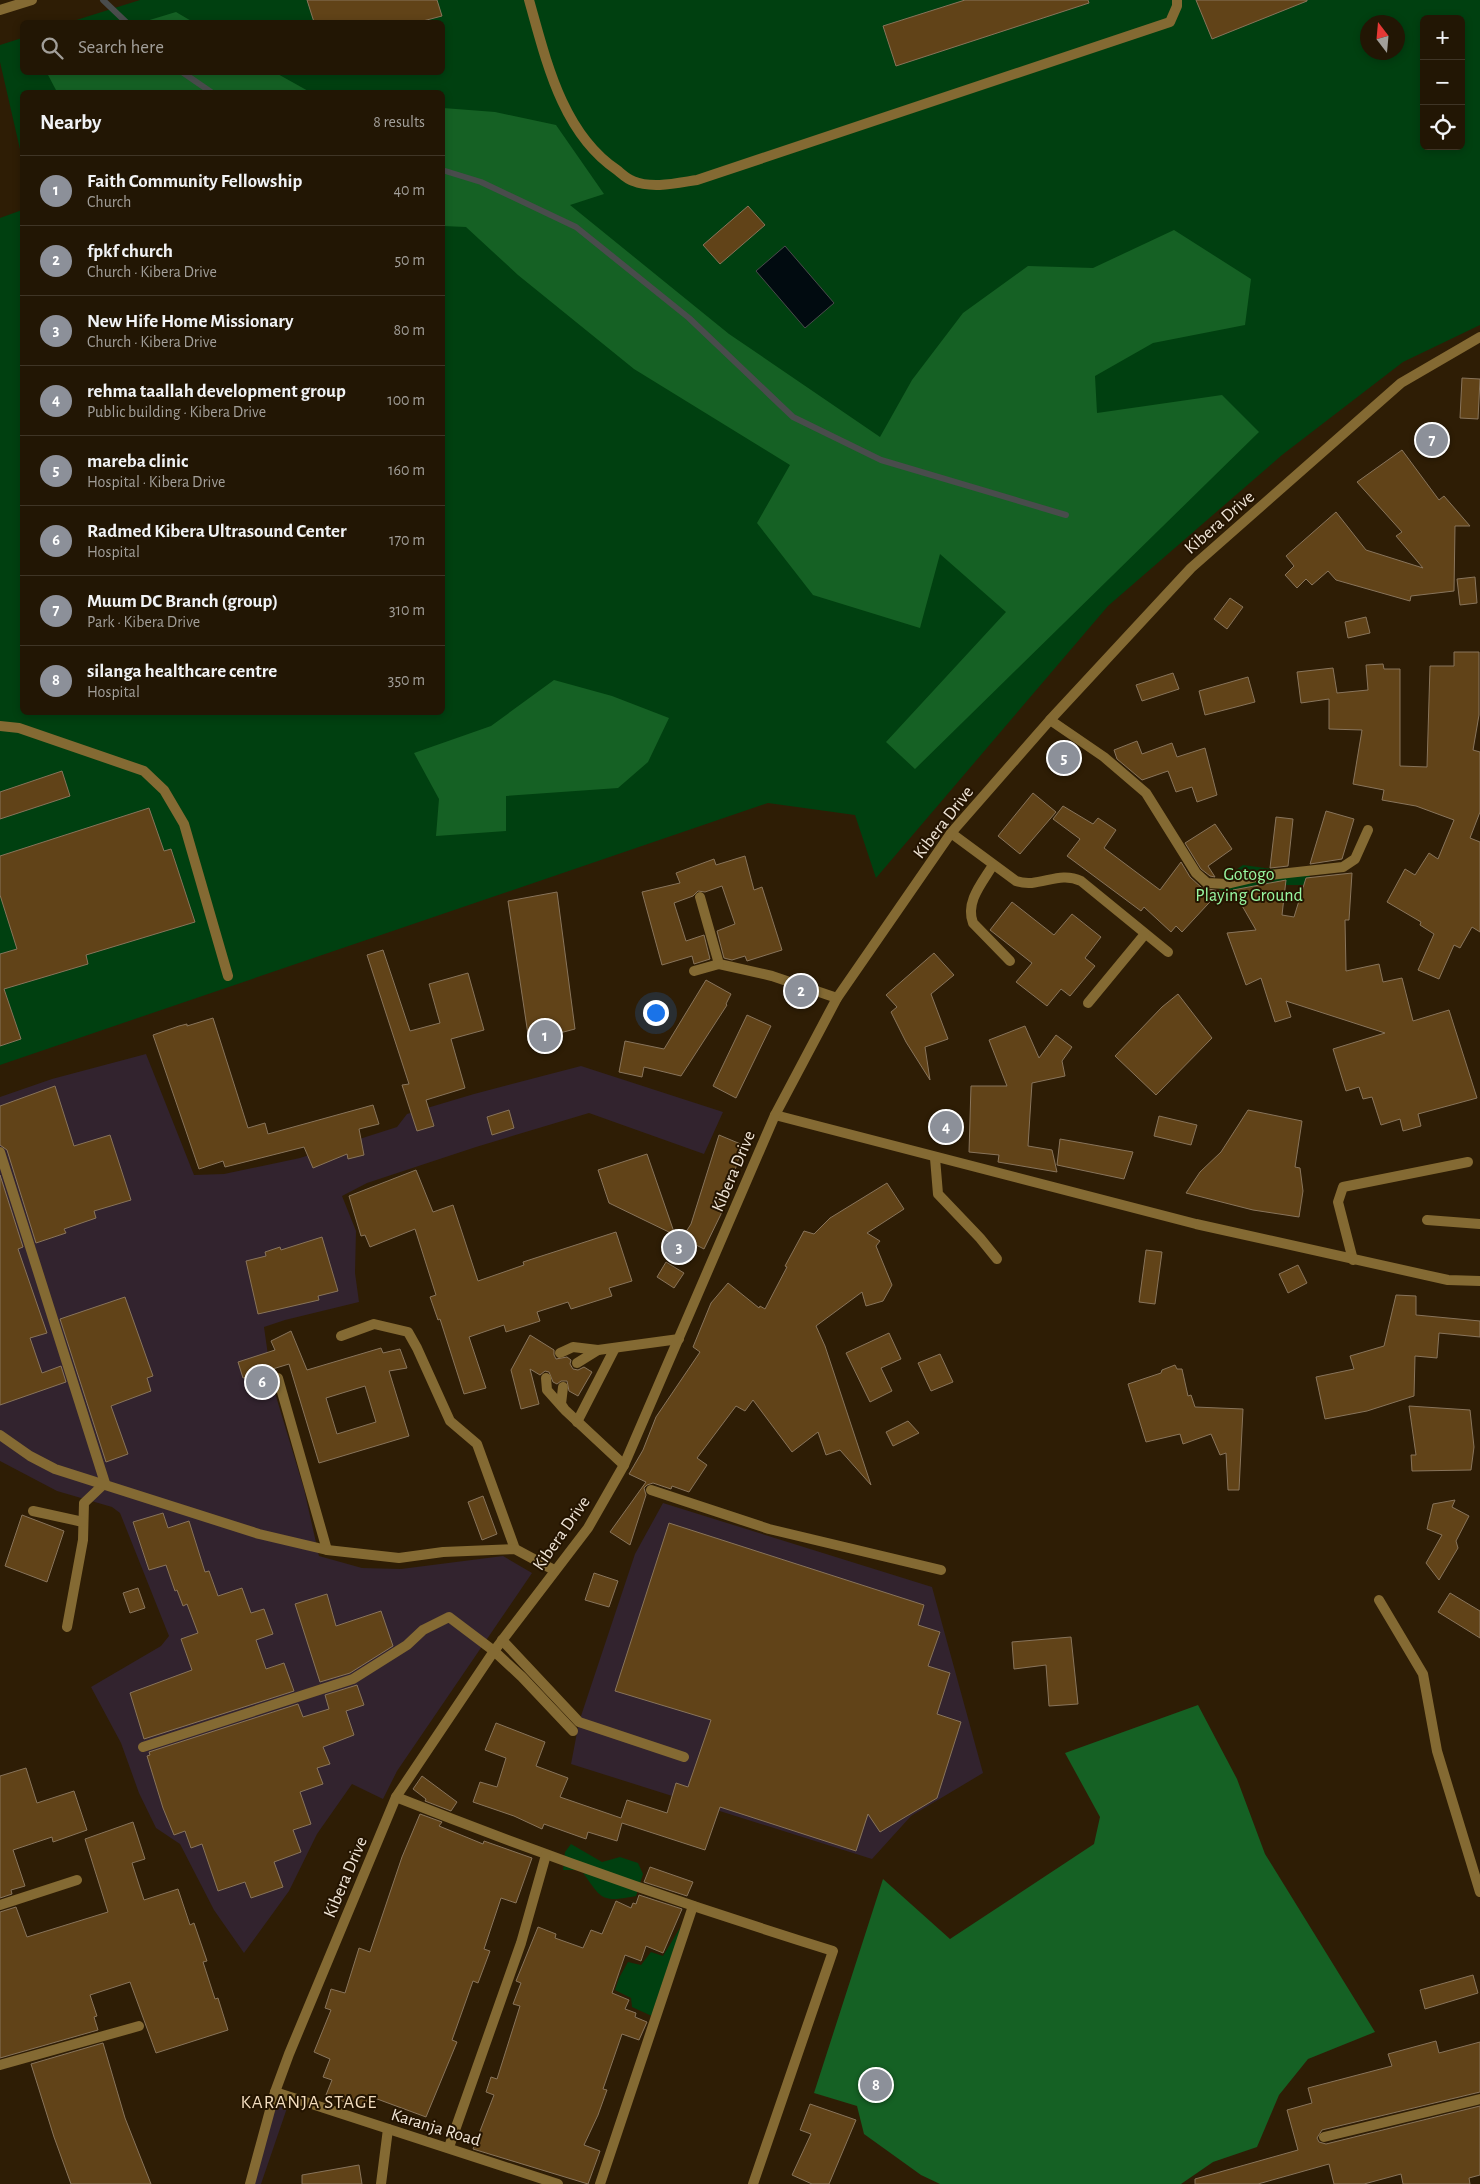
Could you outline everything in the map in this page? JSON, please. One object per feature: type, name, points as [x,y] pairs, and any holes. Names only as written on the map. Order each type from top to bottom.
[{"type":"street","points":[[0,10],[32,0]]},
{"type":"street","points":[[529,0],[547,62],[576,130],[601,159],[633,181],[661,185],[697,180],[1170,22],[1177,6],[1177,0]]},
{"type":"street","name":"Kibera Drive","points":[[250,2184],[275,2092],[396,1797],[494,1651],[554,1570],[588,1528],[624,1465],[775,1115],[837,998],[951,833],[1050,720],[1191,568],[1401,383],[1480,337]]},
{"type":"street","points":[[1050,720],[1104,757],[1146,794],[1196,873],[1207,883],[1227,884],[1261,876],[1342,867],[1354,859],[1368,830]]},
{"type":"street","points":[[0,726],[19,728],[144,771],[164,790],[184,824],[228,976]]},
{"type":"street","points":[[951,833],[1016,881],[1025,884],[1071,876],[1081,881],[1168,952]]},
{"type":"street","points":[[993,865],[970,903],[970,915],[973,923],[1010,961]]},
{"type":"street","points":[[700,897],[719,964]]},
{"type":"street","points":[[1088,1003],[1145,934]]},
{"type":"street","points":[[694,971],[719,964],[772,976],[837,998]]},
{"type":"street","points":[[775,1115],[935,1158],[1196,1224],[1448,1280],[1480,1281]]},
{"type":"street","points":[[0,1152],[105,1483]]},
{"type":"street","points":[[935,1158],[938,1194],[980,1238],[996,1259]]},
{"type":"street","points":[[1353,1260],[1338,1202],[1343,1187],[1468,1162]]},
{"type":"street","points":[[1427,1220],[1480,1224]]},
{"type":"street","points":[[341,1336],[374,1324],[408,1332],[450,1421],[477,1444],[515,1549]]},
{"type":"street","points":[[560,1353],[573,1347],[598,1350],[679,1339]]},
{"type":"street","points":[[577,1422],[615,1348]]},
{"type":"street","points":[[577,1363],[598,1350]]},
{"type":"street","points":[[278,1378],[327,1550]]},
{"type":"street","points":[[546,1378],[547,1390],[564,1410],[624,1465]]},
{"type":"street","points":[[563,1387],[561,1404],[564,1410]]},
{"type":"street","points":[[0,1435],[43,1464],[259,1534],[327,1550],[400,1558],[443,1552],[515,1549],[554,1570]]},
{"type":"street","points":[[67,1626],[83,1540],[84,1503],[105,1483]]},
{"type":"street","points":[[652,1490],[770,1529],[941,1570]]},
{"type":"street","points":[[33,1511],[84,1522]]},
{"type":"street","points":[[1379,1600],[1423,1674],[1437,1750],[1480,1892]]},
{"type":"street","points":[[143,1747],[353,1679],[407,1645],[424,1630],[449,1617],[494,1651],[522,1677],[573,1731]]},
{"type":"street","points":[[502,1640],[578,1722],[684,1757]]},
{"type":"street","points":[[396,1797],[546,1855],[693,1906],[833,1951],[753,2184]]},
{"type":"street","points":[[449,2147],[521,1943],[546,1855]]},
{"type":"street","points":[[0,1905],[77,1880]]},
{"type":"street","points":[[600,2184],[693,1906]]},
{"type":"street","points":[[0,2065],[139,2026]]},
{"type":"street","name":"Karanja Road","points":[[275,2092],[558,2184]]},
{"type":"street","points":[[1324,2137],[1480,2099]]},
{"type":"street","points":[[381,2184],[388,2129]]},
{"type":"shaded area","points":[[785,246],[834,303],[805,328],[756,271]]},
{"type":"shaded area","points":[[146,1054],[194,1175],[224,1174],[300,1158],[397,1127],[407,1114],[581,1066],[723,1112],[704,1154],[589,1113],[476,1147],[367,1183],[342,1196],[356,1231],[355,1273],[359,1302],[264,1327],[272,1383],[304,1489],[319,1556],[362,1568],[401,1569],[503,1556],[532,1573],[397,1771],[383,1799],[352,1784],[317,1834],[289,1891],[244,1953],[214,1910],[180,1844],[156,1828],[139,1793],[121,1743],[91,1687],[161,1646],[169,1636],[120,1513],[112,1507],[57,1491],[0,1461],[0,1097],[52,1079]]},
{"type":"shaded area","points":[[663,1503],[932,1587],[983,1773],[911,1816],[872,1859],[571,1764],[579,1722],[635,1554]]},
{"type":"shaded area","points":[[276,2104],[287,2108],[261,2184],[249,2184]]},
{"type":"green space","points":[[140,0],[1480,0],[1480,325],[1403,362],[1282,455],[1108,606],[876,878],[855,815],[768,803],[0,1065],[0,218],[20,211],[20,715],[445,715],[445,90],[20,90],[20,149],[0,62],[0,45],[20,39],[20,75],[445,75],[445,20],[76,20]]},
{"type":"green space","points":[[176,12],[190,20],[150,20]]},
{"type":"green space","points":[[48,75],[280,75],[306,90],[56,90]]},
{"type":"green space","points":[[445,108],[495,112],[556,125],[604,194],[570,205],[729,334],[880,437],[912,380],[963,313],[1028,266],[1093,268],[1174,230],[1251,279],[1245,325],[1153,343],[1095,376],[1097,413],[1222,395],[1259,432],[915,769],[886,742],[1006,612],[940,554],[920,628],[813,595],[757,523],[790,465],[634,369],[518,275],[466,227],[445,226]]},
{"type":"green space","points":[[554,680],[612,696],[669,718],[648,762],[618,788],[506,796],[506,831],[436,836],[439,799],[414,753],[491,726]]},
{"type":"green space","name":"Gotogo Playing Ground","points":[[1243,865],[1310,874],[1309,885],[1274,885],[1273,902],[1242,906],[1214,885]]},
{"type":"green space","points":[[1198,1705],[1237,1779],[1265,1854],[1375,2032],[1308,2059],[1279,2095],[1257,2147],[1213,2162],[1181,2184],[940,2184],[921,2175],[864,2134],[857,2106],[814,2093],[883,1879],[950,1939],[1094,1844],[1100,1817],[1065,1753]]},
{"type":"green space","points":[[571,1844],[602,1862],[620,1857],[638,1863],[643,1874],[636,1896],[615,1899],[603,1897],[581,1870],[563,1870],[565,1852]]},
{"type":"green space","points":[[680,1928],[686,1931],[654,2017],[632,2007],[631,1998],[615,1990],[628,1962],[641,1965],[651,1952],[663,1956]]},
{"type":"building","points":[[307,0],[437,0],[442,16],[427,20],[313,20]]},
{"type":"building","points":[[965,0],[1088,0],[1089,3],[896,66],[883,26]]},
{"type":"building","points":[[1196,0],[1307,0],[1307,1],[1212,39]]},
{"type":"building","points":[[748,206],[765,225],[720,264],[703,245]]},
{"type":"building","points":[[1462,378],[1480,379],[1478,419],[1460,418]]},
{"type":"building","points":[[1402,450],[1439,500],[1444,496],[1470,526],[1455,526],[1454,591],[1411,596],[1410,601],[1336,580],[1328,571],[1312,585],[1306,579],[1297,588],[1285,575],[1294,566],[1286,556],[1336,512],[1366,550],[1423,568],[1396,536],[1402,532],[1357,482]]},
{"type":"building","points":[[1475,577],[1477,603],[1460,605],[1457,579]]},
{"type":"building","points":[[1230,598],[1243,607],[1227,629],[1214,619]]},
{"type":"building","points":[[1366,617],[1370,633],[1348,638],[1345,622]]},
{"type":"building","points":[[1454,652],[1479,652],[1479,715],[1473,750],[1480,752],[1480,812],[1470,838],[1480,842],[1480,932],[1472,927],[1460,948],[1454,945],[1439,979],[1418,970],[1434,934],[1420,925],[1421,922],[1387,902],[1405,869],[1415,875],[1429,853],[1438,859],[1454,820],[1416,806],[1382,800],[1384,790],[1353,784],[1362,730],[1329,729],[1329,699],[1301,703],[1297,672],[1333,668],[1337,693],[1368,690],[1366,665],[1383,664],[1384,669],[1400,669],[1400,766],[1427,767],[1430,666],[1454,666]]},
{"type":"building","points":[[1173,673],[1179,689],[1142,701],[1136,685]]},
{"type":"building","points":[[1248,677],[1255,702],[1205,715],[1199,691]]},
{"type":"building","points":[[1137,741],[1142,754],[1172,743],[1177,757],[1205,748],[1217,795],[1197,802],[1192,787],[1176,792],[1168,771],[1142,780],[1117,759],[1114,750]]},
{"type":"building","points":[[62,771],[70,796],[0,819],[0,792]]},
{"type":"building","points":[[1033,793],[1056,812],[1020,854],[998,836]]},
{"type":"building","points":[[1063,806],[1093,824],[1098,818],[1116,830],[1104,848],[1160,890],[1181,862],[1190,877],[1202,888],[1220,891],[1182,932],[1176,926],[1171,932],[1144,907],[1141,911],[1067,856],[1080,839],[1053,819]]},
{"type":"building","points":[[149,808],[164,851],[171,849],[195,922],[86,955],[88,964],[4,989],[21,1039],[0,1046],[0,954],[17,949],[0,895],[0,856]]},
{"type":"building","points":[[1326,811],[1354,819],[1342,859],[1310,864]]},
{"type":"building","points":[[1276,817],[1293,819],[1288,866],[1270,868]]},
{"type":"building","points":[[1215,824],[1232,849],[1208,866],[1215,877],[1210,876],[1201,869],[1185,843]]},
{"type":"building","points":[[745,856],[754,890],[762,887],[782,950],[747,961],[745,956],[732,960],[724,958],[717,931],[735,924],[722,886],[705,892],[698,891],[693,896],[674,903],[686,941],[704,935],[710,959],[694,964],[692,956],[662,965],[642,892],[680,883],[676,873],[714,859],[716,865]]},
{"type":"building","points":[[1352,873],[1349,920],[1345,920],[1346,971],[1379,964],[1383,982],[1402,978],[1413,1021],[1449,1010],[1477,1098],[1418,1114],[1421,1126],[1403,1131],[1400,1119],[1381,1125],[1372,1097],[1363,1099],[1359,1087],[1346,1091],[1333,1049],[1385,1033],[1286,1001],[1291,1017],[1275,1022],[1261,978],[1246,985],[1227,933],[1256,930],[1233,890],[1286,880],[1282,915],[1294,917],[1306,878]]},
{"type":"building","points":[[557,892],[575,1029],[529,1041],[508,901]]},
{"type":"building","points":[[1012,902],[1054,935],[1072,914],[1101,937],[1085,958],[1095,966],[1070,996],[1061,989],[1047,1006],[1016,982],[1032,963],[990,930]]},
{"type":"building","points":[[383,950],[410,1031],[440,1023],[429,984],[468,973],[484,1030],[451,1039],[465,1088],[426,1100],[434,1126],[417,1131],[402,1085],[409,1084],[367,955]]},
{"type":"building","points":[[934,953],[954,975],[931,994],[948,1039],[925,1047],[930,1080],[906,1042],[891,1012],[897,1007],[886,995]]},
{"type":"building","points":[[706,980],[731,994],[727,1005],[681,1076],[644,1067],[642,1077],[619,1072],[625,1041],[664,1049]]},
{"type":"building","points":[[1178,994],[1212,1038],[1156,1095],[1115,1056],[1162,1007]]},
{"type":"building","points":[[747,1015],[771,1026],[736,1098],[713,1086]]},
{"type":"building","points":[[213,1018],[248,1128],[265,1123],[268,1134],[373,1105],[379,1124],[359,1129],[364,1155],[348,1159],[347,1154],[313,1168],[304,1147],[225,1167],[223,1161],[199,1169],[153,1035],[179,1026],[187,1024],[187,1026]]},
{"type":"building","points":[[1025,1026],[1039,1058],[1056,1035],[1072,1047],[1062,1061],[1065,1076],[1032,1083],[1028,1146],[1052,1150],[1057,1172],[998,1162],[999,1155],[969,1152],[971,1086],[1007,1086],[989,1040]]},
{"type":"building","points":[[55,1086],[74,1146],[110,1135],[131,1200],[94,1211],[96,1218],[64,1229],[66,1233],[36,1243],[7,1150],[0,1145],[0,1106]]},
{"type":"building","points":[[509,1110],[514,1128],[492,1135],[487,1117]]},
{"type":"building","points":[[1248,1110],[1302,1121],[1295,1167],[1300,1168],[1303,1191],[1299,1217],[1253,1210],[1186,1193],[1200,1172],[1221,1152]]},
{"type":"building","points":[[1159,1116],[1197,1125],[1191,1145],[1154,1136]]},
{"type":"building","points":[[719,1135],[743,1145],[721,1214],[704,1249],[682,1238],[691,1224]]},
{"type":"building","points":[[1060,1139],[1133,1152],[1124,1179],[1057,1165]]},
{"type":"building","points":[[647,1154],[675,1235],[609,1203],[598,1170]]},
{"type":"building","points":[[416,1170],[433,1212],[453,1205],[478,1281],[524,1265],[523,1262],[616,1232],[632,1281],[609,1288],[612,1296],[571,1309],[568,1302],[537,1312],[540,1321],[506,1332],[504,1325],[469,1337],[486,1388],[464,1394],[440,1319],[438,1320],[430,1297],[436,1295],[415,1229],[370,1247],[365,1235],[361,1236],[349,1196]]},
{"type":"building","points":[[0,1175],[23,1247],[18,1249],[47,1333],[30,1338],[42,1373],[61,1366],[66,1382],[0,1405]]},
{"type":"building","points":[[887,1183],[904,1209],[867,1233],[880,1241],[876,1246],[892,1285],[883,1301],[866,1306],[862,1292],[816,1326],[825,1346],[871,1485],[840,1450],[826,1455],[818,1432],[792,1452],[753,1400],[745,1411],[736,1406],[697,1458],[707,1465],[689,1492],[672,1486],[671,1489],[653,1483],[647,1485],[644,1488],[646,1495],[630,1545],[610,1532],[646,1482],[629,1474],[643,1450],[656,1417],[700,1352],[693,1347],[711,1303],[728,1283],[759,1308],[760,1306],[765,1309],[804,1231],[814,1234],[830,1218]]},
{"type":"building","points":[[322,1237],[338,1291],[318,1296],[319,1300],[258,1314],[246,1261],[266,1256],[265,1252],[280,1247],[281,1250]]},
{"type":"building","points":[[1146,1250],[1162,1252],[1155,1304],[1139,1302]]},
{"type":"building","points":[[666,1262],[684,1273],[674,1288],[657,1277]]},
{"type":"building","points":[[1298,1265],[1307,1283],[1288,1293],[1279,1274]]},
{"type":"building","points":[[1396,1295],[1416,1296],[1416,1315],[1480,1321],[1480,1337],[1439,1333],[1437,1358],[1415,1356],[1414,1396],[1367,1411],[1325,1419],[1316,1377],[1354,1369],[1350,1356],[1384,1346]]},
{"type":"building","points":[[125,1297],[153,1376],[147,1378],[151,1391],[111,1406],[128,1454],[106,1462],[60,1319]]},
{"type":"building","points":[[291,1331],[307,1370],[381,1348],[383,1353],[400,1349],[407,1368],[389,1371],[409,1436],[319,1463],[289,1364],[243,1378],[238,1362],[275,1350],[271,1341]],"holes":[[[365,1386],[376,1422],[337,1434],[326,1398]]]},
{"type":"building","points":[[889,1333],[901,1359],[881,1368],[892,1391],[870,1402],[846,1353]]},
{"type":"building","points":[[530,1335],[554,1350],[556,1359],[567,1357],[571,1360],[570,1364],[573,1369],[578,1370],[584,1367],[592,1372],[578,1396],[569,1391],[567,1381],[561,1381],[557,1384],[553,1382],[549,1372],[545,1371],[540,1375],[530,1369],[539,1404],[521,1409],[511,1370]]},
{"type":"building","points":[[940,1354],[953,1382],[931,1391],[918,1363]]},
{"type":"building","points":[[1175,1365],[1177,1369],[1182,1369],[1188,1396],[1191,1395],[1195,1407],[1243,1409],[1239,1490],[1228,1490],[1226,1453],[1220,1455],[1211,1434],[1183,1444],[1180,1434],[1146,1442],[1128,1384],[1161,1373],[1162,1370]]},
{"type":"building","points":[[1409,1406],[1470,1410],[1474,1447],[1471,1470],[1412,1471],[1411,1455],[1416,1455]]},
{"type":"building","points":[[908,1421],[919,1433],[893,1446],[886,1432]]},
{"type":"building","points":[[483,1496],[497,1534],[482,1540],[468,1502]]},
{"type":"building","points":[[1455,1500],[1452,1507],[1469,1516],[1456,1541],[1458,1548],[1439,1580],[1426,1563],[1442,1535],[1427,1529],[1433,1504]]},
{"type":"building","points":[[163,1513],[168,1528],[189,1521],[205,1572],[209,1571],[218,1596],[242,1588],[251,1613],[264,1609],[273,1634],[256,1640],[266,1669],[284,1663],[294,1691],[144,1739],[130,1693],[192,1670],[181,1639],[198,1633],[187,1604],[183,1606],[177,1590],[175,1591],[166,1565],[149,1570],[133,1522]]},
{"type":"building","points":[[22,1515],[64,1531],[47,1582],[5,1566]]},
{"type":"building","points":[[669,1523],[924,1605],[918,1625],[940,1632],[928,1666],[950,1673],[937,1714],[961,1722],[937,1798],[880,1832],[868,1814],[856,1851],[720,1807],[705,1850],[622,1823],[617,1841],[588,1832],[586,1839],[544,1824],[542,1829],[514,1816],[473,1802],[480,1782],[497,1787],[506,1758],[485,1750],[496,1723],[545,1742],[536,1766],[568,1778],[560,1797],[621,1818],[627,1800],[667,1813],[676,1783],[688,1787],[711,1720],[615,1691]]},
{"type":"building","points":[[594,1573],[618,1581],[609,1607],[585,1600]]},
{"type":"building","points":[[138,1588],[145,1608],[130,1613],[123,1593]]},
{"type":"building","points":[[1450,1593],[1480,1611],[1480,1638],[1438,1612]]},
{"type":"building","points":[[327,1594],[336,1626],[381,1611],[393,1646],[350,1673],[320,1682],[295,1604]]},
{"type":"building","points":[[1071,1637],[1078,1704],[1049,1706],[1046,1665],[1014,1669],[1012,1642]]},
{"type":"building","points":[[357,1685],[364,1705],[346,1711],[354,1735],[323,1747],[330,1764],[317,1768],[323,1784],[300,1792],[311,1824],[293,1830],[301,1852],[274,1862],[283,1887],[251,1898],[245,1882],[218,1891],[202,1844],[191,1848],[185,1831],[174,1835],[163,1808],[147,1756],[150,1755],[149,1752],[298,1704],[303,1717],[329,1709],[325,1695]]},
{"type":"building","points":[[26,1768],[37,1803],[74,1791],[87,1830],[53,1842],[52,1837],[13,1850],[25,1886],[11,1890],[12,1894],[0,1898],[0,1776]]},
{"type":"building","points":[[422,1776],[457,1802],[451,1811],[425,1801],[426,1799],[413,1789]]},
{"type":"building","points":[[420,1814],[442,1822],[439,1826],[483,1844],[484,1841],[532,1858],[516,1903],[501,1898],[484,1949],[490,1951],[478,1983],[473,1981],[452,2040],[457,2042],[426,2117],[369,2096],[364,2109],[326,2095],[332,2080],[323,2077],[330,2059],[314,2052],[331,2010],[325,2008],[331,1989],[345,1993],[359,1948],[370,1952],[402,1857]]},
{"type":"building","points":[[133,1822],[145,1859],[132,1863],[144,1900],[178,1889],[190,1925],[194,1923],[207,1961],[203,1962],[215,1999],[218,1998],[228,2030],[156,2053],[130,1982],[90,1995],[97,2016],[94,2017],[98,2030],[0,2058],[0,1912],[16,1907],[27,1937],[108,1912],[85,1839]]},
{"type":"building","points":[[650,1867],[693,1882],[687,1896],[644,1882]]},
{"type":"building","points":[[639,1895],[682,1909],[663,1953],[646,1946],[641,1961],[625,1955],[612,1993],[629,2000],[625,2009],[636,2013],[635,2017],[647,2022],[639,2040],[622,2034],[603,2089],[607,2090],[584,2145],[600,2151],[588,2184],[473,2149],[494,2095],[486,2092],[491,2077],[497,2079],[520,2006],[513,2004],[521,1983],[516,1981],[538,1927],[556,1934],[555,1938],[583,1948],[591,1930],[602,1934],[616,1901],[631,1908],[633,1903],[636,1904]]},
{"type":"building","points":[[1473,1975],[1478,1993],[1425,2009],[1420,1990]]},
{"type":"building","points":[[1436,2041],[1439,2053],[1480,2042],[1480,2092],[1322,2130],[1317,2138],[1319,2142],[1326,2144],[1480,2106],[1480,2175],[1469,2178],[1470,2184],[1403,2184],[1401,2174],[1364,2184],[1334,2184],[1329,2164],[1258,2184],[1195,2184],[1195,2179],[1298,2150],[1287,2110],[1312,2103],[1308,2088],[1392,2066],[1388,2054]]},
{"type":"building","points":[[103,2043],[125,2118],[151,2184],[71,2184],[54,2137],[31,2064]]},
{"type":"building","points":[[810,2104],[856,2120],[829,2184],[812,2184],[792,2175],[811,2134],[800,2130]]},
{"type":"building","points":[[359,2165],[362,2184],[302,2184],[302,2175]]},
{"type":"waterway","points":[[103,0],[124,20]]},
{"type":"waterway","points":[[186,75],[208,90]]},
{"type":"waterway","points":[[445,171],[481,182],[576,227],[689,318],[793,417],[881,460],[1066,515]]},
{"type":"place","name":"Muum DC Branch (group)","points":[[1432,440]]},
{"type":"place","name":"mareba clinic","points":[[1064,758]]},
{"type":"place","name":"fpkf church","points":[[801,991]]},
{"type":"place","name":"Faith Community Fellowship","points":[[545,1036]]},
{"type":"place","name":"rehma taallah development group","points":[[946,1127]]},
{"type":"place","name":"New Hife Home Missionary","points":[[679,1247]]},
{"type":"place","name":"Radmed Kibera Ultrasound Center","points":[[262,1382]]},
{"type":"place","name":"silanga healthcare centre","points":[[876,2085]]},
{"type":"district","name":"KARANJA STAGE","points":[[309,2101]]}]
